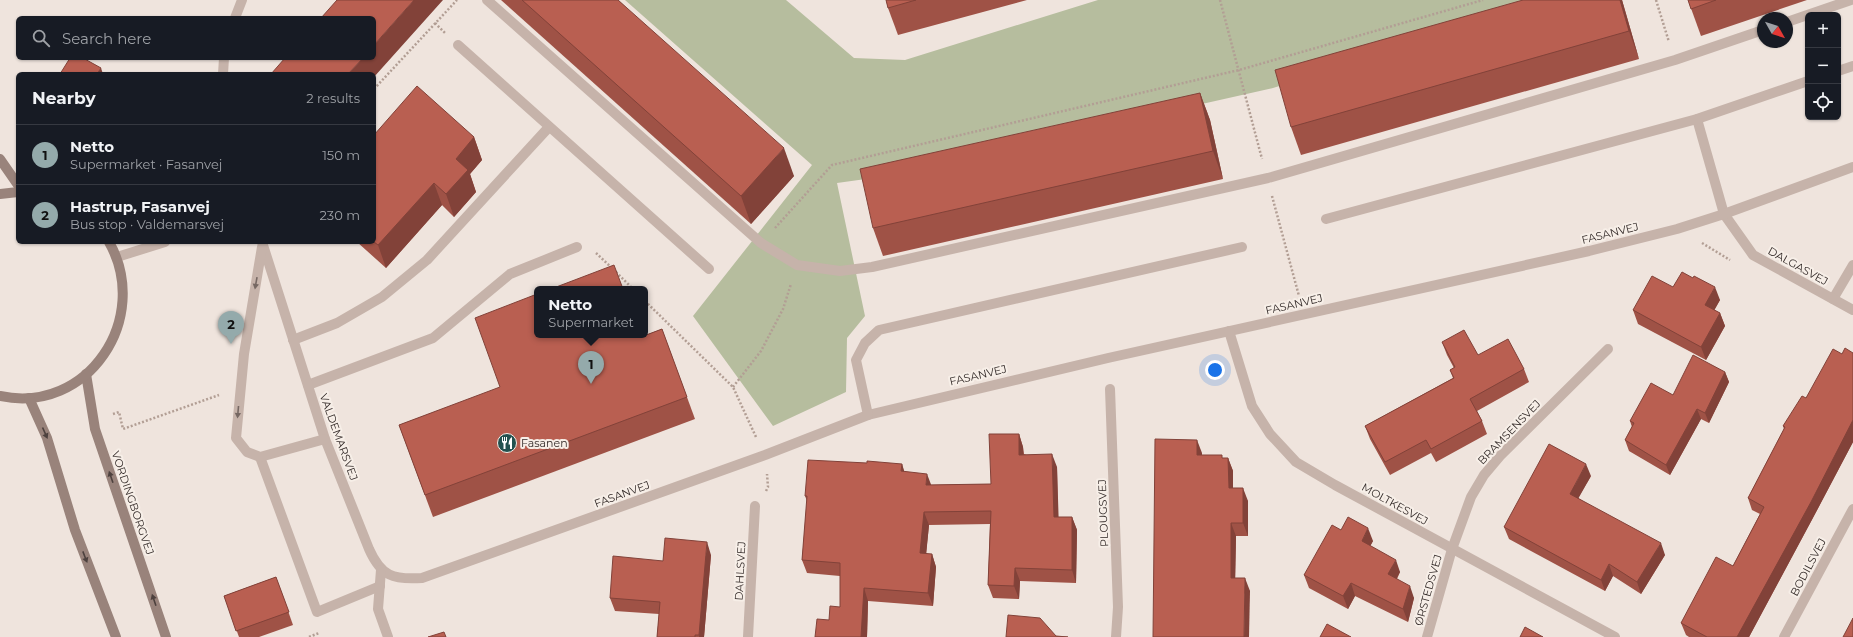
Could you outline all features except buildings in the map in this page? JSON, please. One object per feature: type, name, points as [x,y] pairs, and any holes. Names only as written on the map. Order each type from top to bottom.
[{"type":"main road","points":[[0,159],[16,182]]},
{"type":"main road","points":[[0,194],[16,192]]},
{"type":"main road","points":[[0,396],[29,398],[56,391],[69,386],[86,374],[100,361],[118,328],[122,310],[123,291],[117,257],[110,244]]},
{"type":"main road","name":"VORDINGBORGVEJ","points":[[86,374],[93,422],[166,637]]},
{"type":"main road","points":[[29,398],[47,438],[75,530],[116,637]]},
{"type":"street","points":[[236,16],[242,0]]},
{"type":"street","points":[[487,0],[761,243],[797,265],[840,271],[872,267],[1268,178],[1675,60],[1757,32]]},
{"type":"street","points":[[1793,20],[1851,0]]},
{"type":"street","points":[[458,45],[709,269]]},
{"type":"street","points":[[223,72],[224,60]]},
{"type":"street","points":[[1841,70],[1853,66]]},
{"type":"street","points":[[1326,219],[1697,119],[1805,82]]},
{"type":"street","points":[[1697,119],[1724,214]]},
{"type":"street","points":[[293,340],[337,323],[382,297],[421,265],[549,126]]},
{"type":"street","name":"FASANVEJ","points":[[381,570],[399,578],[422,578],[765,456],[868,415],[965,391],[1589,251],[1677,229],[1724,214],[1853,166]]},
{"type":"street","name":"DALGASVEJ","points":[[1724,214],[1753,255],[1853,310]]},
{"type":"street","points":[[117,257],[159,244]]},
{"type":"street","points":[[262,244],[244,354],[236,438],[247,452],[260,458],[325,439]]},
{"type":"street","name":"VALDEMARSVEJ","points":[[262,244],[325,439],[375,564],[381,570]]},
{"type":"street","points":[[308,385],[433,338],[510,274],[577,247]]},
{"type":"street","points":[[868,415],[856,360],[865,343],[879,330],[1242,247]]},
{"type":"street","points":[[1833,299],[1853,265]]},
{"type":"street","name":"MOLTKESVEJ","points":[[1229,331],[1252,406],[1270,434],[1296,462],[1452,549],[1615,637]]},
{"type":"street","name":"BRAMSENSVEJ","points":[[1452,549],[1471,497],[1484,475],[1500,456],[1608,349]]},
{"type":"street","name":"PLOUGSVEJ","points":[[1110,389],[1118,607],[1116,637]]},
{"type":"street","points":[[260,458],[317,612],[380,586]]},
{"type":"street","name":"DAHLSVEJ","points":[[748,637],[755,506]]},
{"type":"street","name":"BODILSVEJ","points":[[1784,637],[1853,509]]},
{"type":"street","name":"ØRSTEDSVEJ","points":[[1427,637],[1452,549]]},
{"type":"street","points":[[381,570],[378,609],[388,637]]},
{"type":"path","points":[[376,87],[457,0]]},
{"type":"path","points":[[761,243],[832,165],[1239,70],[1483,0]]},
{"type":"path","points":[[1656,0],[1675,60]]},
{"type":"path","points":[[577,247],[591,247],[630,286]]},
{"type":"path","points":[[733,388],[761,351],[783,309],[797,265]]},
{"type":"path","points":[[648,304],[733,388],[765,456],[768,487],[755,506]]},
{"type":"path","points":[[93,422],[119,412],[123,429],[240,387]]},
{"type":"green space","points":[[625,0],[786,0],[854,58],[905,60],[1098,0],[1556,0],[1273,88],[873,178],[837,183],[865,316],[847,338],[846,392],[773,426],[693,316],[812,165]]},
{"type":"place","name":"Hastrup, Fasanvej","points":[[231,344]]},
{"type":"place","name":"Netto","points":[[591,384]]},
{"type":"place","name":"Fasanen","points":[[507,443]]}]
